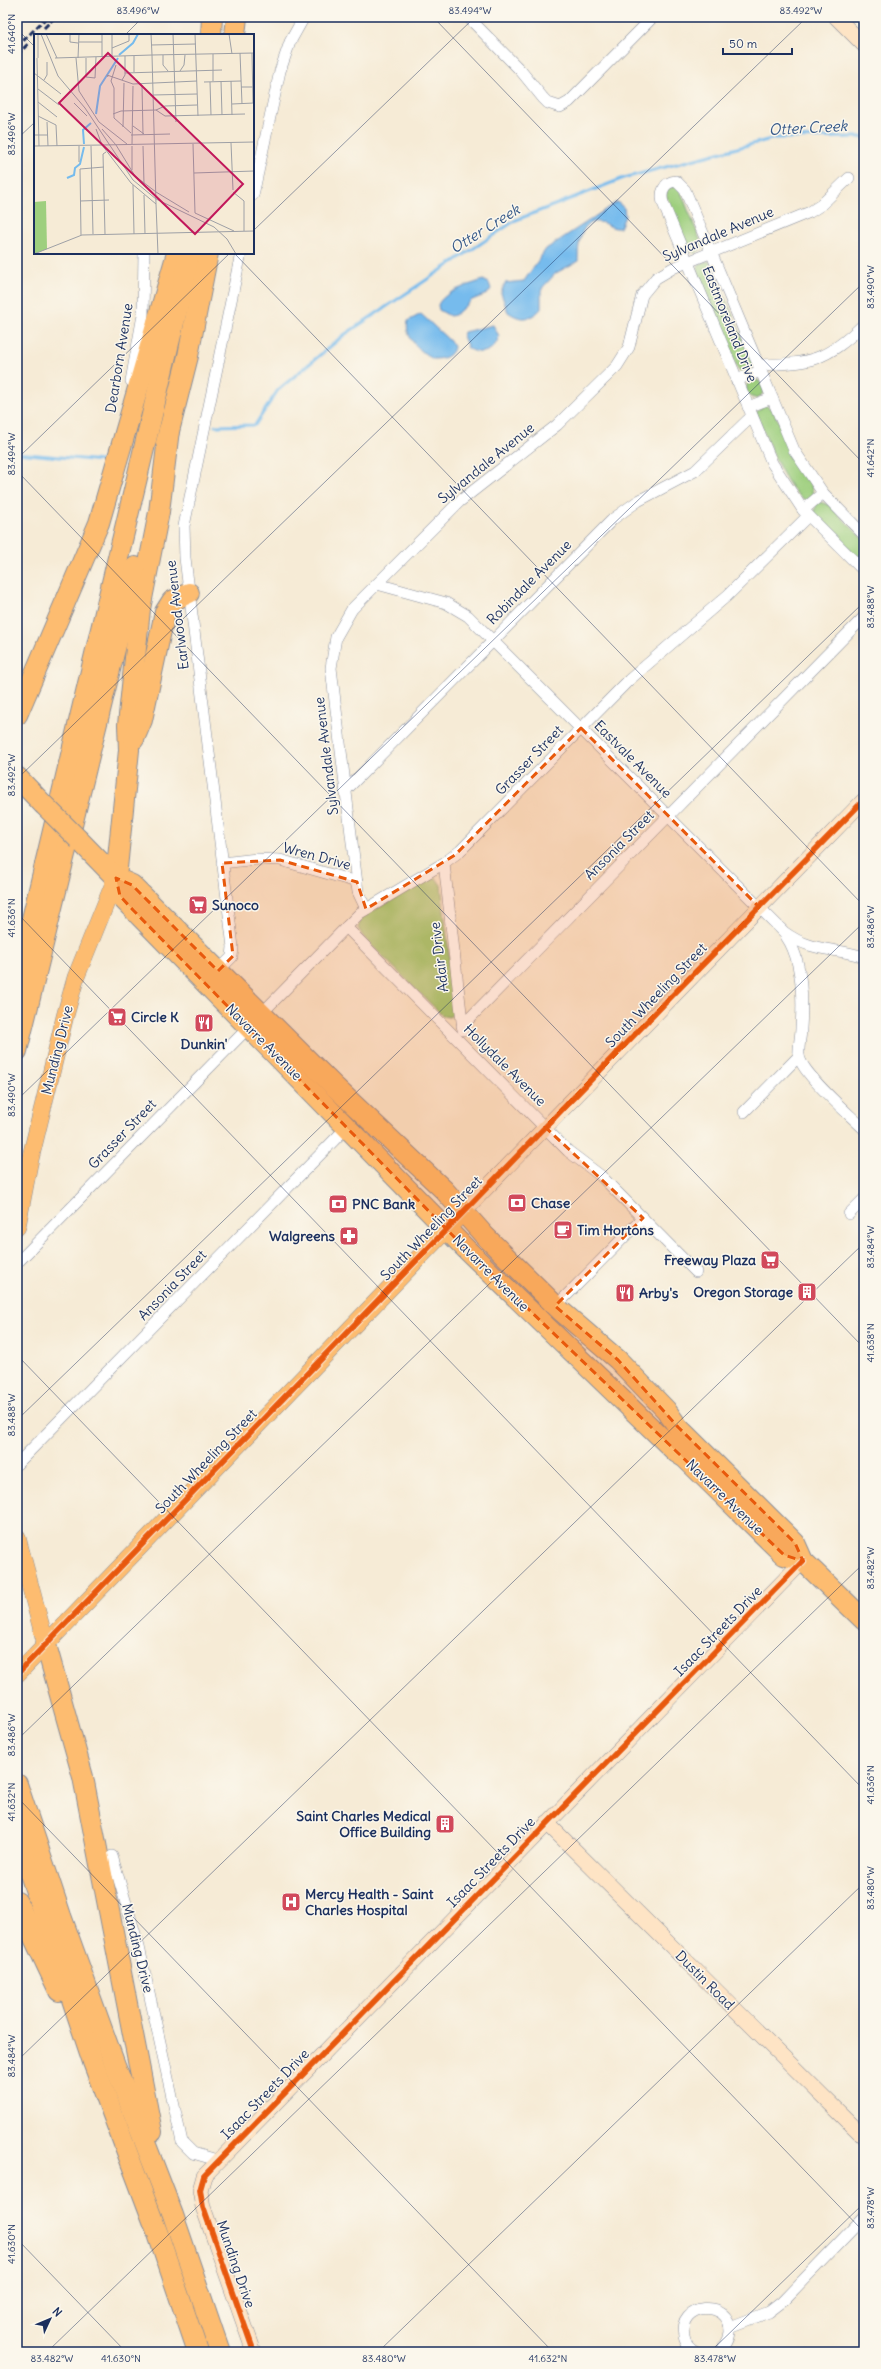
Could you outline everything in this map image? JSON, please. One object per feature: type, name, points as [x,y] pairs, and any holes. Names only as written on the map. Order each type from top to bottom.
[{"type":"highway","points":[[211,34],[212,17]]},
{"type":"highway","points":[[236,34],[237,17]]},
{"type":"highway","points":[[17,715],[99,523],[177,254]]},
{"type":"highway","points":[[17,982],[185,276],[189,254]]},
{"type":"highway","points":[[17,1051],[188,356],[208,254]]},
{"type":"highway","points":[[116,878],[129,750],[128,725],[140,609],[159,512],[169,430]]},
{"type":"highway","points":[[129,750],[142,720],[165,612],[172,601],[189,592]]},
{"type":"highway","name":"Navarre Avenue","points":[[17,777],[116,878],[132,885],[212,977],[238,988],[257,1017],[348,1126],[546,1327],[677,1453],[685,1458],[784,1555],[803,1562],[864,1620]]},
{"type":"highway","name":"Navarre Avenue","points":[[116,878],[120,896],[152,929],[212,977],[334,1086],[420,1166],[484,1235],[556,1306],[618,1360],[659,1403],[678,1427],[795,1543],[803,1562]]},
{"type":"highway","points":[[152,929],[158,924],[162,926],[207,971],[238,988]]},
{"type":"highway","points":[[546,1327],[575,1342],[646,1408],[651,1410],[659,1403]]},
{"type":"highway","points":[[685,1458],[698,1457],[722,1481],[750,1498]]},
{"type":"highway","points":[[46,1645],[78,1751],[150,2126],[164,2171],[173,2215]]},
{"type":"highway","points":[[17,1784],[96,2013],[173,2215],[220,2352]]},
{"type":"highway","points":[[17,1836],[93,2062],[158,2234],[198,2352]]},
{"type":"highway","points":[[17,1902],[93,2062]]},
{"type":"main road","name":"Munding Drive","points":[[17,1227],[29,1164],[76,977],[116,878]]},
{"type":"main road","name":"South Wheeling Street","points":[[20,1671],[463,1212]]},
{"type":"main road","points":[[17,1537],[46,1645]]},
{"type":"street","points":[[254,190],[280,71],[290,42],[304,17]]},
{"type":"street","points":[[473,19],[521,71],[543,98],[548,103],[560,107],[569,102],[653,17]]},
{"type":"street","points":[[836,17],[864,45]]},
{"type":"street","name":"Sylvandale Avenue","points":[[366,909],[358,892],[345,791],[331,658],[336,637],[346,617],[459,502],[557,425],[617,366],[629,347],[638,303],[645,291],[663,273],[816,209],[849,178]]},
{"type":"street","name":"Eastmoreland Drive","points":[[864,535],[823,493],[796,454],[685,190],[676,181],[671,182],[662,190],[661,196],[736,380],[772,463],[806,513],[864,571]]},
{"type":"street","name":"Dearborn Avenue","points":[[115,467],[143,315],[144,254]]},
{"type":"street","name":"Earlwood Avenue","points":[[212,977],[233,955],[185,558],[184,526],[241,254]]},
{"type":"street","points":[[736,380],[760,368],[799,363],[816,359],[833,351],[862,331]]},
{"type":"street","points":[[750,412],[772,398]]},
{"type":"street","name":"Robindale Avenue","points":[[345,791],[613,519],[638,501],[695,471],[750,412]]},
{"type":"street","name":"Grasser Street","points":[[17,1263],[346,927],[366,909],[444,863],[460,851],[645,665],[747,577],[823,493]]},
{"type":"street","name":"Eastvale Avenue","points":[[377,584],[452,606],[472,619],[784,932],[801,943],[820,950],[864,957]]},
{"type":"street","name":"Ansonia Street","points":[[462,1026],[864,617]]},
{"type":"street","name":"South Wheeling Street","points":[[463,1212],[864,800]]},
{"type":"street","name":"Wren Drive","points":[[222,863],[257,859],[280,860],[357,882]]},
{"type":"street","name":"Adair Drive","points":[[444,863],[465,1046]]},
{"type":"street","name":"Hollydale Avenue","points":[[346,927],[577,1159],[601,1176],[696,1272]]},
{"type":"street","points":[[784,932],[797,954],[800,968],[801,1026],[799,1056],[808,1073],[864,1129]]},
{"type":"street","points":[[744,1112],[799,1056]]},
{"type":"street","name":"Ansonia Street","points":[[17,1464],[348,1126]]},
{"type":"street","points":[[849,1214],[864,1199]]},
{"type":"street","points":[[556,1306],[642,1218]]},
{"type":"street","name":"Isaac Streets Drive","points":[[200,2183],[217,2160],[803,1562]]},
{"type":"street","name":"Dustin Road","points":[[546,1823],[864,2137]]},
{"type":"street","name":"Munding Drive","points":[[112,1856],[138,1946],[182,2142],[193,2152],[217,2160]]},
{"type":"street","name":"Munding Drive","points":[[200,2183],[203,2206],[254,2352]]},
{"type":"street","points":[[730,2327],[768,2312],[782,2302],[864,2217]]},
{"type":"street","points":[[695,2351],[684,2338],[683,2331],[688,2316],[693,2311],[700,2308],[716,2309],[727,2319],[730,2327],[727,2342],[718,2352]]},
{"type":"highlighted area","points":[[581,728],[759,907],[545,1127],[643,1218],[555,1306],[618,1360],[678,1427],[795,1543],[803,1561],[784,1555],[467,1250],[133,910],[120,896],[116,878],[132,885],[218,971],[233,956],[222,863],[280,860],[357,882],[366,909],[455,855]]},
{"type":"green space","points":[[667,187],[679,187],[703,247],[696,253],[689,251],[666,196]]},
{"type":"green space","points":[[709,261],[753,363],[751,369],[742,372],[738,370],[697,272],[699,264]]},
{"type":"green space","points":[[751,380],[759,380],[764,385],[762,396],[759,398],[751,398],[746,393],[746,385]]},
{"type":"green space","points":[[765,405],[773,410],[812,487],[813,495],[807,500],[800,496],[792,488],[784,476],[770,447],[756,412]]},
{"type":"green space","points":[[820,502],[829,505],[864,540],[864,564],[814,514],[816,505]]},
{"type":"green space","points":[[429,878],[436,878],[441,885],[455,1007],[454,1014],[449,1017],[443,1016],[363,937],[358,928],[361,918]]},
{"type":"water","points":[[617,202],[624,208],[625,216],[620,228],[614,228],[599,222],[592,222],[587,225],[579,243],[578,261],[556,273],[543,287],[541,291],[541,309],[537,313],[525,318],[517,317],[508,312],[501,293],[505,283],[524,281],[546,249]]},
{"type":"water","points":[[483,280],[489,283],[491,289],[487,294],[472,300],[455,315],[450,316],[439,310],[438,305],[441,300],[451,292]]},
{"type":"water","points":[[421,314],[452,343],[454,347],[453,350],[444,358],[433,359],[418,348],[408,333],[408,321]]},
{"type":"water","points":[[493,325],[499,336],[491,349],[478,352],[468,348],[463,336],[464,332]]},
{"type":"waterway","name":"Otter Creek","points":[[215,426],[255,425],[278,390],[344,335],[516,220],[624,178],[775,138],[864,137]]},
{"type":"waterway","name":"Otter Creek","points":[[17,453],[102,461]]},
{"type":"railway","points":[[17,47],[47,17]]},
{"type":"railway","points":[[44,28],[55,17]]},
{"type":"railway","points":[[17,55],[28,44]]},
{"type":"cycle path","points":[[17,1674],[666,1002],[864,800]]},
{"type":"cycle path","points":[[254,2352],[203,2207],[200,2190],[204,2176],[803,1561]]},
{"type":"place","name":"Sunoco","points":[[198,905]]},
{"type":"place","name":"Circle K","points":[[117,1017]]},
{"type":"place","name":"Dunkin'","points":[[204,1023]]},
{"type":"place","name":"Chase","points":[[517,1203]]},
{"type":"place","name":"PNC Bank","points":[[338,1204]]},
{"type":"place","name":"Tim Hortons","points":[[563,1230]]},
{"type":"place","name":"Walgreens","points":[[349,1236]]},
{"type":"place","name":"Freeway Plaza","points":[[770,1260]]},
{"type":"place","name":"Oregon Storage","points":[[807,1292]]},
{"type":"place","name":"Arby's","points":[[625,1293]]},
{"type":"place","name":"Saint Charles Medical Office Building","points":[[445,1824]]},
{"type":"place","name":"Mercy Health - Saint Charles Hospital","points":[[291,1902]]}]
